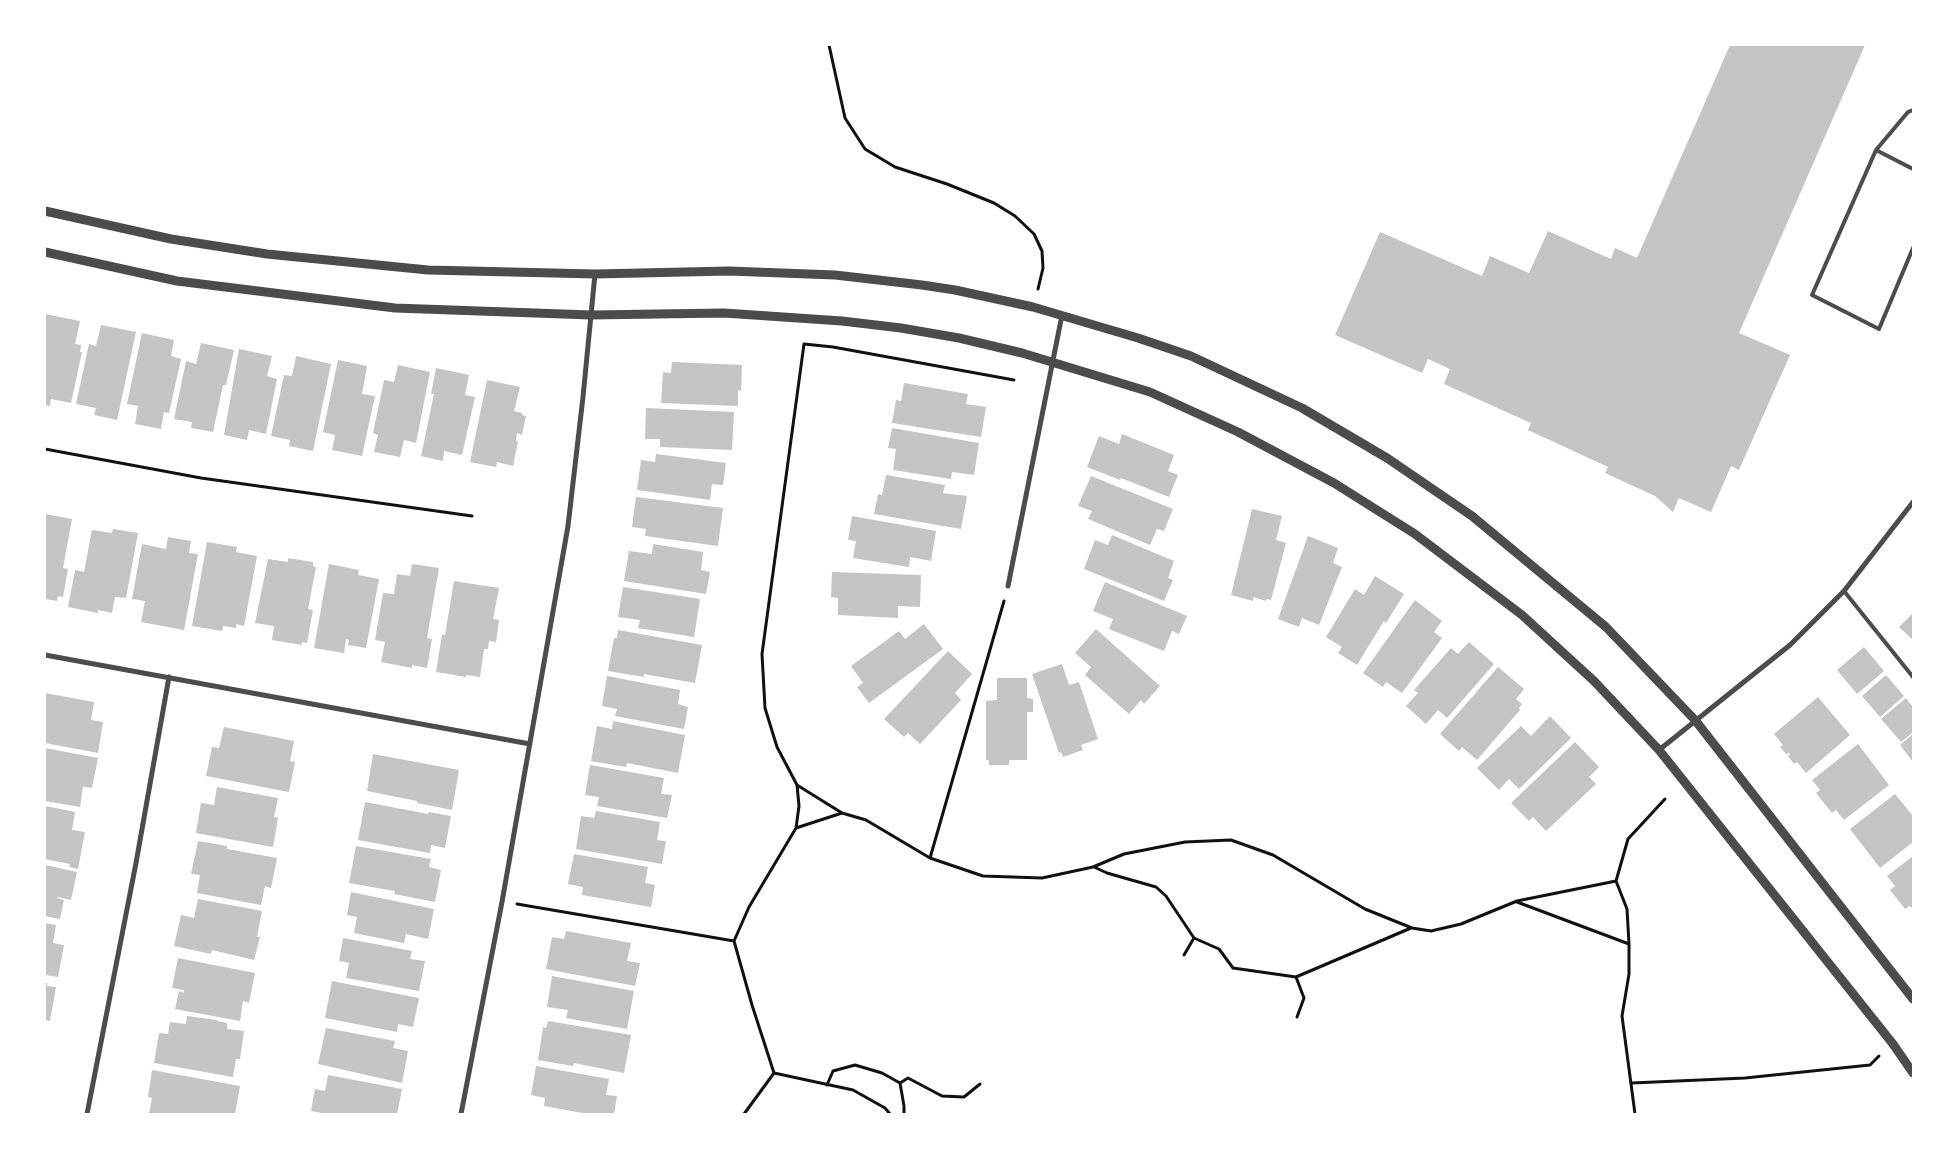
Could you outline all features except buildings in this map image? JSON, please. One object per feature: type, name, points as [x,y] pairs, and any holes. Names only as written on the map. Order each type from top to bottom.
[{"type":"street","points":[[45,211],[171,238],[267,254],[428,270],[595,274],[729,271],[835,275],[955,290],[1062,315],[1191,356],[1302,408],[1387,458],[1472,516],[1606,627],[1694,720],[1913,999]]},
{"type":"street","points":[[45,252],[177,281],[385,306],[591,315],[724,313],[852,322],[901,328],[959,338],[1054,362],[1150,392],[1238,432],[1334,483],[1399,524],[1522,615],[1594,682],[1659,750],[1893,1044],[1913,1073]]},
{"type":"street","points":[[461,1114],[502,902],[568,526],[595,274]]},
{"type":"street","points":[[1008,586],[1062,315]]},
{"type":"street","points":[[1659,750],[1694,720],[1720,702],[1790,645],[1844,591],[1913,502]]},
{"type":"street","points":[[45,655],[530,744]]},
{"type":"street","points":[[87,1114],[136,863],[169,678]]},
{"type":"lane","points":[[1913,110],[1908,112],[1876,150],[1812,295],[1879,330],[1913,248]]},
{"type":"lane","points":[[1876,150],[1913,169]]},
{"type":"lane","points":[[1844,591],[1913,677]]},
{"type":"path","points":[[829,45],[845,118],[865,149],[895,167],[978,196],[1015,216],[1034,234],[1042,250],[1043,268],[1038,289]]},
{"type":"path","points":[[774,1073],[734,941],[749,907],[796,828],[799,806],[797,785],[777,748],[764,708],[762,654],[804,344],[851,350],[1014,380]]},
{"type":"path","points":[[45,449],[201,478],[472,516]]},
{"type":"path","points":[[930,858],[1008,586]]},
{"type":"path","points":[[797,785],[842,813],[866,820],[930,858],[983,876],[1042,878],[1093,867],[1124,854],[1185,842],[1231,840],[1273,855],[1365,909],[1412,928],[1431,930],[1461,924],[1517,902],[1616,881]]},
{"type":"path","points":[[1635,1114],[1622,1016],[1628,974],[1627,909],[1616,881],[1628,839],[1665,799]]},
{"type":"path","points":[[796,828],[842,813]]},
{"type":"path","points":[[1093,867],[1156,887],[1166,896],[1194,938],[1220,949],[1233,968],[1296,977],[1412,928]]},
{"type":"path","points":[[502,902],[734,941]]},
{"type":"path","points":[[1517,902],[1629,944]]},
{"type":"path","points":[[1184,955],[1194,938]]},
{"type":"path","points":[[1296,977],[1304,998],[1297,1017]]},
{"type":"path","points":[[1632,1083],[1745,1078],[1870,1065],[1893,1044]]},
{"type":"path","points":[[828,1085],[833,1071],[854,1065],[882,1073],[900,1083]]},
{"type":"path","points":[[774,1073],[853,1090],[885,1108],[890,1114]]},
{"type":"path","points":[[744,1114],[774,1073]]},
{"type":"path","points":[[900,1083],[908,1078],[942,1096],[964,1096],[980,1084]]},
{"type":"path","points":[[900,1083],[904,1114]]}]
